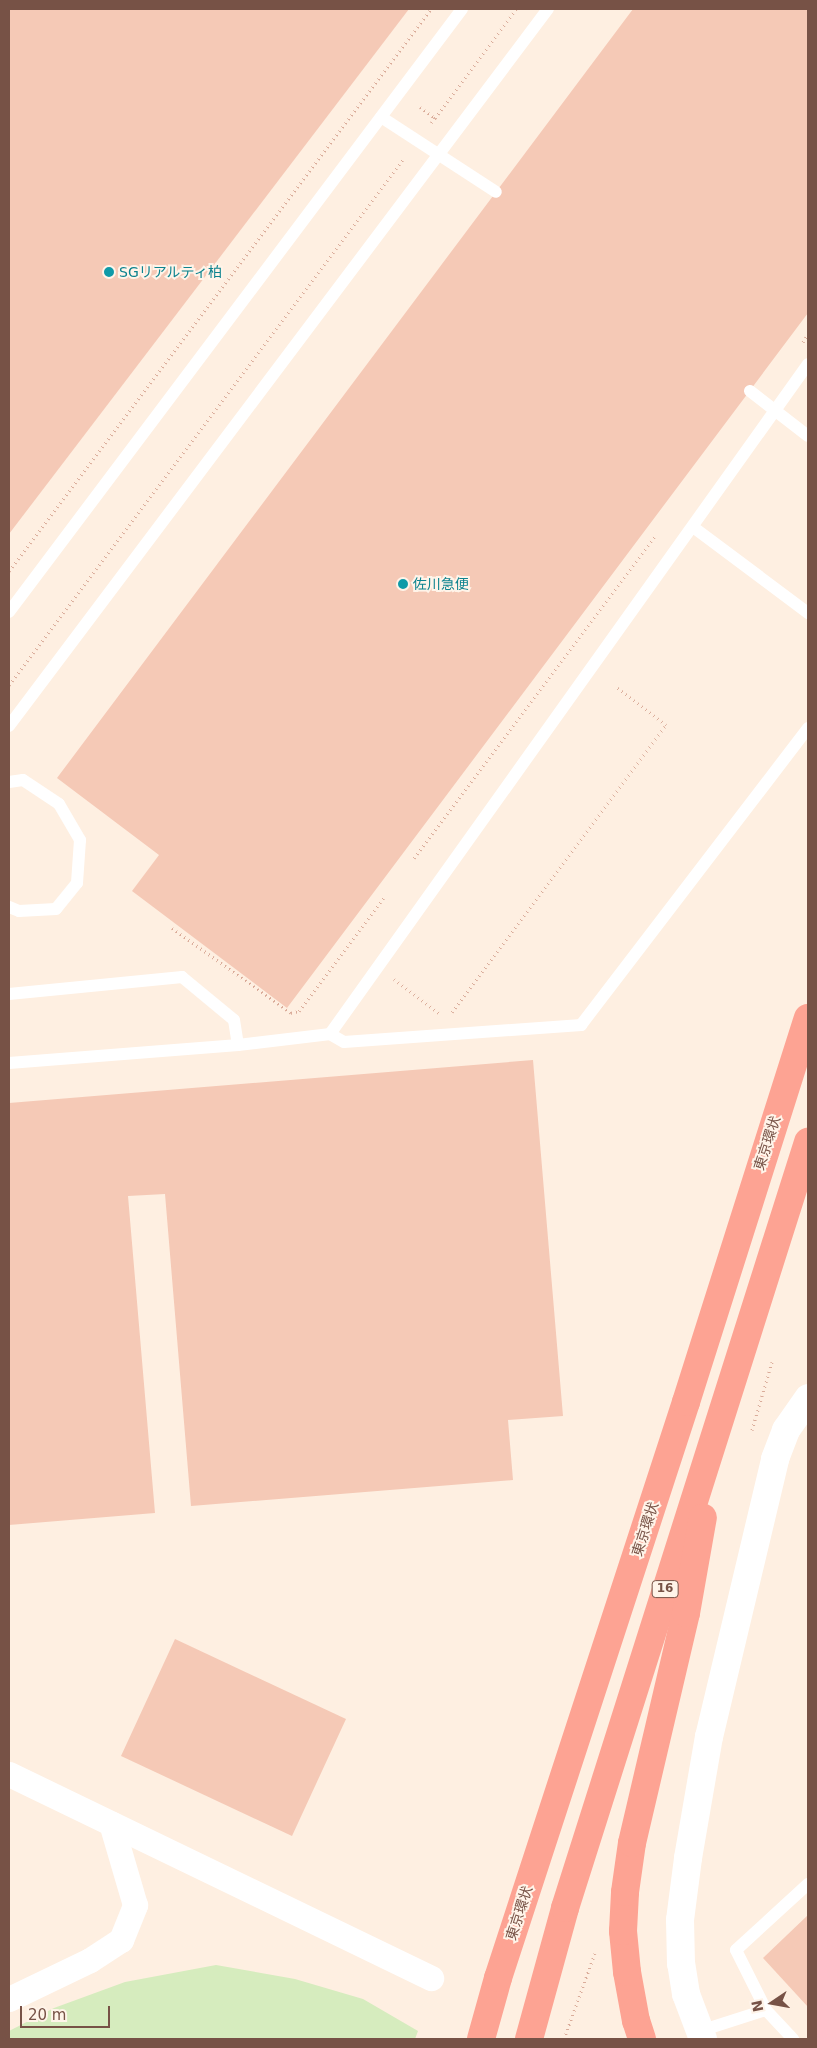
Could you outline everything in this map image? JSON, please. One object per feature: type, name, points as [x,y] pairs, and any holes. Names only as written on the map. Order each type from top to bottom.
[{"type":"highway","name":"東京環状","points":[[481,2039],[498,1978],[686,1402],[808,1018]]},
{"type":"highway","name":"16","points":[[529,2039],[568,1899],[720,1414],[806,1155]]},
{"type":"highway","points":[[642,2039],[636,2021],[627,1972],[623,1931],[625,1892],[632,1844],[686,1613],[720,1414]]},
{"type":"highway","points":[[467,2039],[498,1978]]},
{"type":"street","points":[[702,2035],[686,1994],[681,1964],[680,1920],[693,1830],[709,1738],[775,1459],[786,1430],[808,1398]]},
{"type":"street","points":[[9,1774],[431,1978]]},
{"type":"street","points":[[9,1999],[90,1960],[121,1940],[135,1905],[111,1823]]},
{"type":"lane","points":[[9,612],[462,9]]},
{"type":"lane","points":[[9,726],[548,9]]},
{"type":"lane","points":[[381,117],[496,192]]},
{"type":"lane","points":[[330,1034],[808,364]]},
{"type":"lane","points":[[750,391],[808,436]]},
{"type":"lane","points":[[693,527],[808,614]]},
{"type":"lane","points":[[9,1063],[238,1045],[330,1034],[344,1042],[581,1025],[808,728]]},
{"type":"lane","points":[[9,782],[23,780],[59,804],[80,840],[77,883],[56,909],[19,911],[9,907]]},
{"type":"lane","points":[[9,994],[182,977],[234,1020],[238,1045]]},
{"type":"lane","points":[[793,2039],[766,2010],[736,1950],[808,1884]]},
{"type":"lane","points":[[702,2035],[766,2010]]},
{"type":"path","points":[[9,571],[431,9]]},
{"type":"path","points":[[427,129],[516,9]]},
{"type":"path","points":[[420,108],[434,118]]},
{"type":"path","points":[[9,685],[404,158]]},
{"type":"path","points":[[414,858],[657,534]]},
{"type":"path","points":[[393,979],[447,1018],[666,725],[615,686]]},
{"type":"path","points":[[172,928],[292,1013],[299,1011],[385,896]]},
{"type":"green space","points":[[216,1965],[295,1979],[363,1999],[418,2031],[415,2039],[9,2039],[9,2031],[54,2008],[125,1982]]},
{"type":"building","name":"SGリアルティ柏","points":[[9,9],[409,9],[9,534]]},
{"type":"building","name":"佐川急便","points":[[633,9],[808,9],[808,313],[287,1008],[132,891],[159,855],[57,778]]},
{"type":"building","points":[[533,1060],[563,1416],[508,1420],[513,1480],[191,1506],[165,1194],[128,1196],[155,1513],[9,1525],[9,1103]]},
{"type":"building","points":[[175,1639],[346,1719],[292,1836],[121,1756]]},
{"type":"building","points":[[808,1915],[808,2007],[763,1958]]},
{"type":"place","name":"SGリアルティ柏","points":[[109,272]]},
{"type":"place","name":"佐川急便","points":[[403,584]]}]
